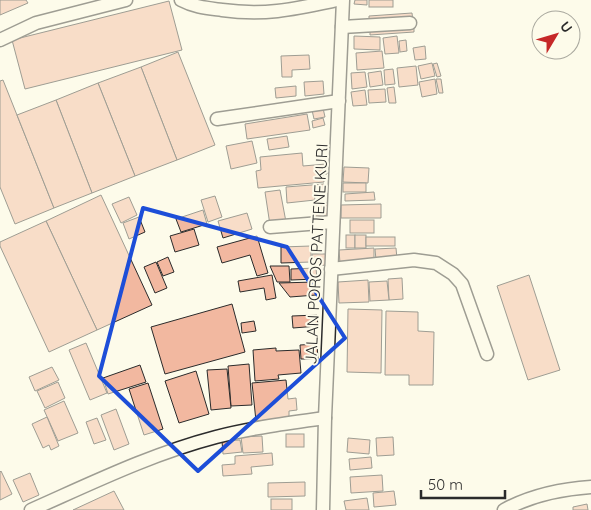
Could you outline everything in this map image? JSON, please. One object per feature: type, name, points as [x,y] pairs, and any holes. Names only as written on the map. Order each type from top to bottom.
[{"type":"street","points":[[0,40],[36,23],[126,0]]},
{"type":"street","points":[[181,0],[192,6],[245,13],[282,12],[338,0]]},
{"type":"street","name":"JALAN POROS PATTENE KURI","points":[[323,510],[325,418],[343,0]]},
{"type":"street","points":[[342,27],[410,23]]},
{"type":"street","points":[[216,119],[339,101]]},
{"type":"street","points":[[270,227],[333,222]]},
{"type":"street","points":[[331,269],[414,260],[436,263],[462,284],[486,354]]},
{"type":"street","points":[[31,510],[127,467],[168,452],[216,437],[284,423],[325,418]]},
{"type":"street","points":[[504,510],[538,496],[576,488],[591,487]]},
{"type":"highlighted area","points":[[143,208],[287,247],[345,338],[198,471],[99,376]]},
{"type":"building","points":[[0,0],[26,0],[28,3],[0,15]]},
{"type":"building","points":[[355,0],[367,0],[367,5],[354,4]]},
{"type":"building","points":[[369,0],[393,0],[393,7],[369,7]]},
{"type":"building","points":[[169,1],[182,50],[25,89],[12,40]]},
{"type":"building","points":[[412,13],[413,22],[369,25],[369,16]]},
{"type":"building","points":[[414,25],[414,32],[370,35],[370,28]]},
{"type":"building","points":[[354,36],[380,37],[380,50],[354,49]]},
{"type":"building","points":[[397,36],[399,53],[385,54],[383,38]]},
{"type":"building","points":[[406,40],[407,51],[400,52],[399,41]]},
{"type":"building","points":[[425,46],[426,59],[415,60],[413,48]]},
{"type":"building","points":[[382,51],[384,68],[357,70],[356,53]]},
{"type":"building","points":[[178,52],[215,145],[177,160],[141,67]]},
{"type":"building","points":[[309,55],[310,69],[292,70],[292,77],[282,77],[281,56]]},
{"type":"building","points":[[432,63],[435,76],[421,79],[418,66]]},
{"type":"building","points":[[437,63],[441,76],[437,77],[433,64]]},
{"type":"building","points":[[416,66],[418,85],[399,87],[397,68]]},
{"type":"building","points":[[141,67],[177,160],[135,176],[98,83]]},
{"type":"building","points":[[393,69],[395,84],[385,85],[384,70]]},
{"type":"building","points":[[381,71],[383,85],[370,87],[368,73]]},
{"type":"building","points":[[365,72],[367,87],[352,89],[351,73]]},
{"type":"building","points":[[435,79],[437,94],[422,97],[419,82]]},
{"type":"building","points":[[436,79],[441,79],[443,93],[439,93]]},
{"type":"building","points":[[3,80],[54,208],[15,224],[0,187],[0,81]]},
{"type":"building","points":[[323,81],[324,94],[305,96],[304,82]]},
{"type":"building","points":[[98,83],[135,176],[92,193],[56,100]]},
{"type":"building","points":[[296,86],[296,96],[276,98],[275,88]]},
{"type":"building","points":[[394,87],[396,103],[389,103],[387,88]]},
{"type":"building","points":[[385,89],[386,102],[369,103],[368,90]]},
{"type":"building","points":[[365,90],[367,105],[353,106],[351,92]]},
{"type":"building","points":[[56,100],[92,193],[54,208],[17,115]]},
{"type":"building","points":[[323,108],[325,117],[314,119],[312,110]]},
{"type":"building","points":[[307,114],[310,130],[247,139],[245,124]]},
{"type":"building","points":[[323,118],[325,125],[313,128],[312,121]]},
{"type":"building","points":[[287,136],[289,147],[269,150],[267,139]]},
{"type":"building","points":[[252,141],[257,163],[231,169],[226,146]]},
{"type":"building","points":[[302,153],[303,166],[326,164],[327,174],[323,174],[324,182],[258,188],[256,171],[261,170],[260,157]]},
{"type":"building","points":[[344,167],[369,168],[368,183],[343,182]]},
{"type":"building","points":[[343,183],[366,183],[366,192],[343,192]]},
{"type":"building","points":[[324,184],[325,191],[314,192],[315,200],[287,203],[286,187]]},
{"type":"building","points":[[280,190],[286,222],[270,225],[265,192]]},
{"type":"building","points":[[374,192],[375,200],[345,201],[345,194]]},
{"type":"building","points":[[101,195],[152,305],[97,330],[46,221]]},
{"type":"building","points":[[215,196],[222,217],[208,222],[201,200]]},
{"type":"building","points":[[129,197],[137,215],[121,223],[112,204]]},
{"type":"building","points":[[313,203],[331,203],[331,216],[313,216]]},
{"type":"building","points":[[381,204],[381,218],[341,218],[341,205]]},
{"type":"building","points":[[203,210],[207,224],[181,232],[176,219]]},
{"type":"building","points":[[247,213],[252,229],[223,238],[218,221]]},
{"type":"building","points":[[139,217],[145,232],[129,239],[123,223]]},
{"type":"building","points":[[350,220],[374,220],[374,233],[350,233]]},
{"type":"building","points":[[46,221],[97,330],[49,352],[0,246],[0,242]]},
{"type":"building","points":[[194,229],[199,245],[175,252],[170,236]]},
{"type":"building","points":[[346,235],[355,235],[355,248],[346,248]]},
{"type":"building","points":[[355,235],[366,235],[366,248],[355,248]]},
{"type":"building","points":[[257,236],[268,273],[257,276],[250,255],[222,263],[217,247]]},
{"type":"building","points":[[366,237],[395,237],[395,246],[366,246]]},
{"type":"building","points":[[311,246],[311,262],[281,263],[281,247]]},
{"type":"building","points":[[374,248],[374,261],[340,263],[339,250]]},
{"type":"building","points":[[396,248],[397,259],[376,260],[375,249]]},
{"type":"building","points":[[312,254],[327,254],[327,265],[313,266]]},
{"type":"building","points":[[168,257],[174,272],[163,276],[157,262]]},
{"type":"building","points":[[156,262],[167,288],[155,293],[144,267]]},
{"type":"building","points":[[270,266],[289,266],[290,282],[277,282]]},
{"type":"building","points":[[316,268],[317,279],[291,280],[291,269]]},
{"type":"building","points":[[272,275],[276,298],[266,300],[264,288],[240,292],[238,281]]},
{"type":"building","points":[[529,275],[560,370],[528,380],[497,286]]},
{"type":"building","points":[[402,278],[403,299],[389,300],[388,279]]},
{"type":"building","points":[[368,280],[369,302],[339,303],[338,282]]},
{"type":"building","points":[[387,281],[389,300],[370,301],[369,282]]},
{"type":"building","points":[[315,282],[316,295],[290,297],[279,283]]},
{"type":"building","points":[[232,304],[245,352],[165,374],[151,327]]},
{"type":"building","points":[[348,309],[382,310],[381,373],[347,372]]},
{"type":"building","points":[[386,311],[418,312],[418,331],[434,332],[433,385],[409,385],[409,375],[385,375]]},
{"type":"building","points":[[317,315],[318,326],[293,328],[292,316]]},
{"type":"building","points":[[254,321],[256,331],[242,333],[241,323]]},
{"type":"building","points":[[86,343],[107,393],[90,400],[69,350]]},
{"type":"building","points":[[317,344],[318,359],[301,359],[300,345]]},
{"type":"building","points":[[276,348],[276,351],[299,350],[301,373],[278,375],[279,379],[255,381],[253,350]]},
{"type":"building","points":[[249,364],[252,405],[231,406],[228,366]]},
{"type":"building","points":[[140,365],[146,382],[108,394],[103,378]]},
{"type":"building","points":[[52,367],[59,380],[35,391],[29,377]]},
{"type":"building","points":[[227,369],[231,408],[211,410],[207,370]]},
{"type":"building","points":[[196,371],[209,414],[179,423],[165,381]]},
{"type":"building","points":[[286,380],[288,399],[296,398],[297,410],[289,411],[289,418],[256,421],[252,383]]},
{"type":"building","points":[[58,382],[65,398],[45,408],[37,391]]},
{"type":"building","points":[[148,383],[163,429],[144,435],[129,389]]},
{"type":"building","points":[[64,401],[78,433],[58,441],[44,410]]},
{"type":"building","points":[[116,409],[129,444],[114,450],[101,415]]},
{"type":"building","points":[[47,417],[59,446],[51,450],[49,445],[43,448],[32,424]]},
{"type":"building","points":[[97,418],[106,440],[94,444],[86,422]]},
{"type":"building","points":[[286,434],[304,434],[304,447],[286,447]]},
{"type":"building","points":[[262,436],[263,452],[243,453],[241,437]]},
{"type":"building","points":[[393,437],[394,455],[377,456],[376,438]]},
{"type":"building","points":[[348,438],[370,440],[369,454],[347,452]]},
{"type":"building","points":[[240,440],[242,452],[223,454],[222,441]]},
{"type":"building","points":[[272,453],[273,465],[251,467],[252,474],[223,476],[222,465],[235,464],[235,456]]},
{"type":"building","points":[[371,457],[372,468],[350,470],[349,459]]},
{"type":"building","points":[[0,472],[12,494],[0,500]]},
{"type":"building","points":[[30,473],[39,495],[23,502],[13,480]]},
{"type":"building","points":[[382,475],[383,491],[351,493],[350,477]]},
{"type":"building","points":[[305,482],[305,496],[268,497],[268,483]]},
{"type":"building","points":[[114,491],[124,510],[73,510]]},
{"type":"building","points":[[394,491],[396,505],[374,507],[373,493]]},
{"type":"building","points":[[367,498],[369,510],[346,510],[344,501]]},
{"type":"building","points":[[271,499],[292,499],[292,510],[271,510]]},
{"type":"building","points":[[587,504],[588,510],[573,510],[573,507]]}]
